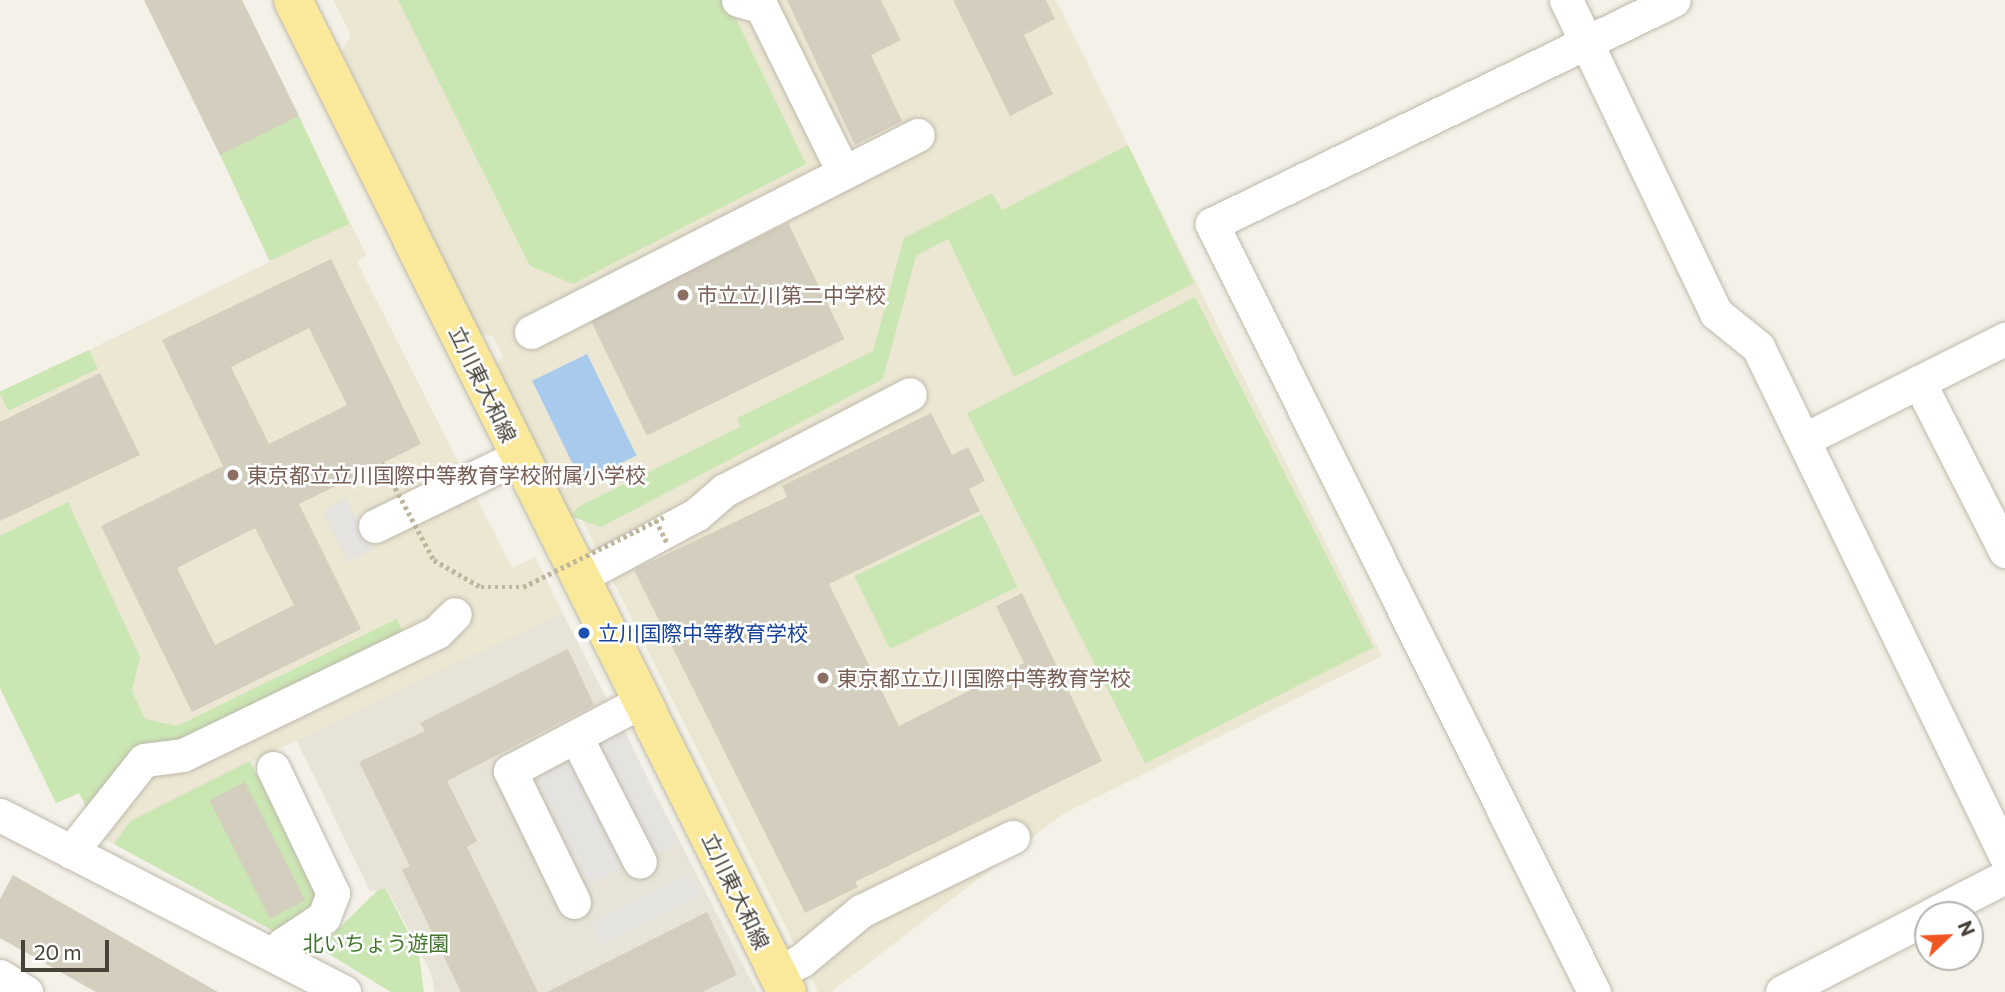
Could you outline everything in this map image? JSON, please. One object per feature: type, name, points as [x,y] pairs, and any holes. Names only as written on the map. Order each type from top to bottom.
[{"type":"main road","name":"立川東大和線","points":[[293,0],[782,982]]},
{"type":"street","points":[[738,0],[761,6],[844,173]]},
{"type":"street","points":[[1566,0],[1716,313],[1758,347],[2005,855]]},
{"type":"street","points":[[1594,992],[1212,224],[1674,0]]},
{"type":"street","points":[[531,332],[918,135]]},
{"type":"street","points":[[1805,439],[2005,339]]},
{"type":"street","points":[[1919,382],[2005,551]]},
{"type":"street","points":[[580,578],[697,514],[725,490],[910,394]]},
{"type":"street","points":[[375,526],[519,456]]},
{"type":"street","points":[[71,852],[144,760],[183,755],[437,632],[455,614]]},
{"type":"street","points":[[574,902],[510,771],[642,701]]},
{"type":"street","points":[[576,737],[640,862]]},
{"type":"street","points":[[273,768],[333,894],[324,917],[283,944],[276,956]]},
{"type":"street","points":[[0,815],[343,992]]},
{"type":"street","points":[[782,982],[802,960],[861,911],[1013,837]]},
{"type":"street","points":[[1958,901],[2005,877]]},
{"type":"street","points":[[1782,992],[1914,924]]},
{"type":"street","points":[[0,976],[26,992]]},
{"type":"path","points":[[382,463],[434,560],[481,587],[523,587],[664,517]]},
{"type":"path","points":[[656,520],[667,543]]},
{"type":"shaded area","name":"東京都立立川国際中等教育学校附属小学校","points":[[144,0],[242,0],[366,255],[357,262],[512,568],[535,557],[562,612],[130,821],[114,844],[103,838],[79,793],[56,803],[0,688],[0,393],[272,261]]},
{"type":"shaded area","points":[[333,0],[1056,0],[1382,656],[1063,814],[831,992],[818,992],[583,521],[571,516],[496,364],[503,357],[493,337],[480,334],[342,51],[351,35]]},
{"type":"shaded area","points":[[346,498],[372,550],[348,562],[324,514],[326,508]]},
{"type":"shaded area","points":[[562,612],[757,992],[435,992],[431,973],[387,889],[370,891],[296,739]]},
{"type":"shaded area","points":[[622,726],[679,844],[655,856],[598,738]]},
{"type":"shaded area","points":[[577,758],[629,865],[589,885],[537,778]]},
{"type":"shaded area","points":[[689,873],[700,895],[602,945],[591,923]]},
{"type":"green space","points":[[398,0],[727,0],[806,164],[573,284],[530,266]]},
{"type":"green space","points":[[299,116],[349,224],[270,261],[219,153]]},
{"type":"green space","points":[[1128,145],[1194,283],[1014,377],[948,239],[916,256],[883,379],[601,527],[571,516],[578,507],[740,427],[737,418],[873,351],[904,238],[992,193],[1002,210]]},
{"type":"green space","points":[[1195,297],[1373,647],[1145,763],[967,413]]},
{"type":"green space","points":[[89,350],[98,369],[8,411],[0,392]]},
{"type":"green space","points":[[68,502],[140,657],[132,691],[145,719],[177,726],[397,619],[405,637],[192,740],[90,814],[79,793],[56,803],[0,688],[0,536]]},
{"type":"green space","points":[[982,514],[1018,587],[890,649],[854,576]]},
{"type":"green space","points":[[250,761],[317,894],[314,903],[275,932],[114,844],[130,821]]},
{"type":"green space","name":"北いちょう遊園","points":[[379,889],[386,889],[419,954],[424,992],[391,992],[319,948]]},
{"type":"water","points":[[587,354],[637,456],[582,482],[532,381]]},
{"type":"building","points":[[144,0],[242,0],[299,116],[220,155]]},
{"type":"building","points":[[787,0],[881,0],[901,40],[871,55],[902,121],[855,145]]},
{"type":"building","points":[[953,0],[1046,0],[1055,19],[1024,35],[1053,94],[1010,116]]},
{"type":"building","points":[[788,223],[845,339],[647,435],[590,319]]},
{"type":"building","points":[[331,259],[421,444],[299,504],[361,629],[192,712],[101,526],[223,466],[162,340]],"holes":[[[309,328],[347,405],[269,444],[231,367]],[[255,528],[294,605],[215,645],[177,568]]]},
{"type":"building","points":[[100,373],[140,455],[0,521],[0,422]]},
{"type":"building","points":[[931,413],[952,455],[968,447],[985,481],[969,489],[980,511],[829,584],[899,726],[1024,663],[996,606],[1022,593],[1102,761],[855,882],[858,887],[805,913],[634,570],[787,497],[782,486]]},
{"type":"building","points":[[568,649],[594,705],[447,781],[477,841],[467,847],[538,992],[461,992],[402,870],[410,866],[359,762],[425,731],[420,723]]},
{"type":"building","points":[[245,782],[305,901],[270,919],[209,800]]},
{"type":"building","points":[[13,875],[218,992],[96,992],[0,938],[0,899]]},
{"type":"building","points":[[707,912],[737,975],[702,992],[547,992]]},
{"type":"place","name":"市立立川第二中学校","points":[[683,295]]},
{"type":"place","name":"東京都立立川国際中等教育学校附属小学校","points":[[233,475]]},
{"type":"place","name":"立川国際中等教育学校","points":[[584,633]]},
{"type":"place","name":"東京都立立川国際中等教育学校","points":[[823,678]]}]
